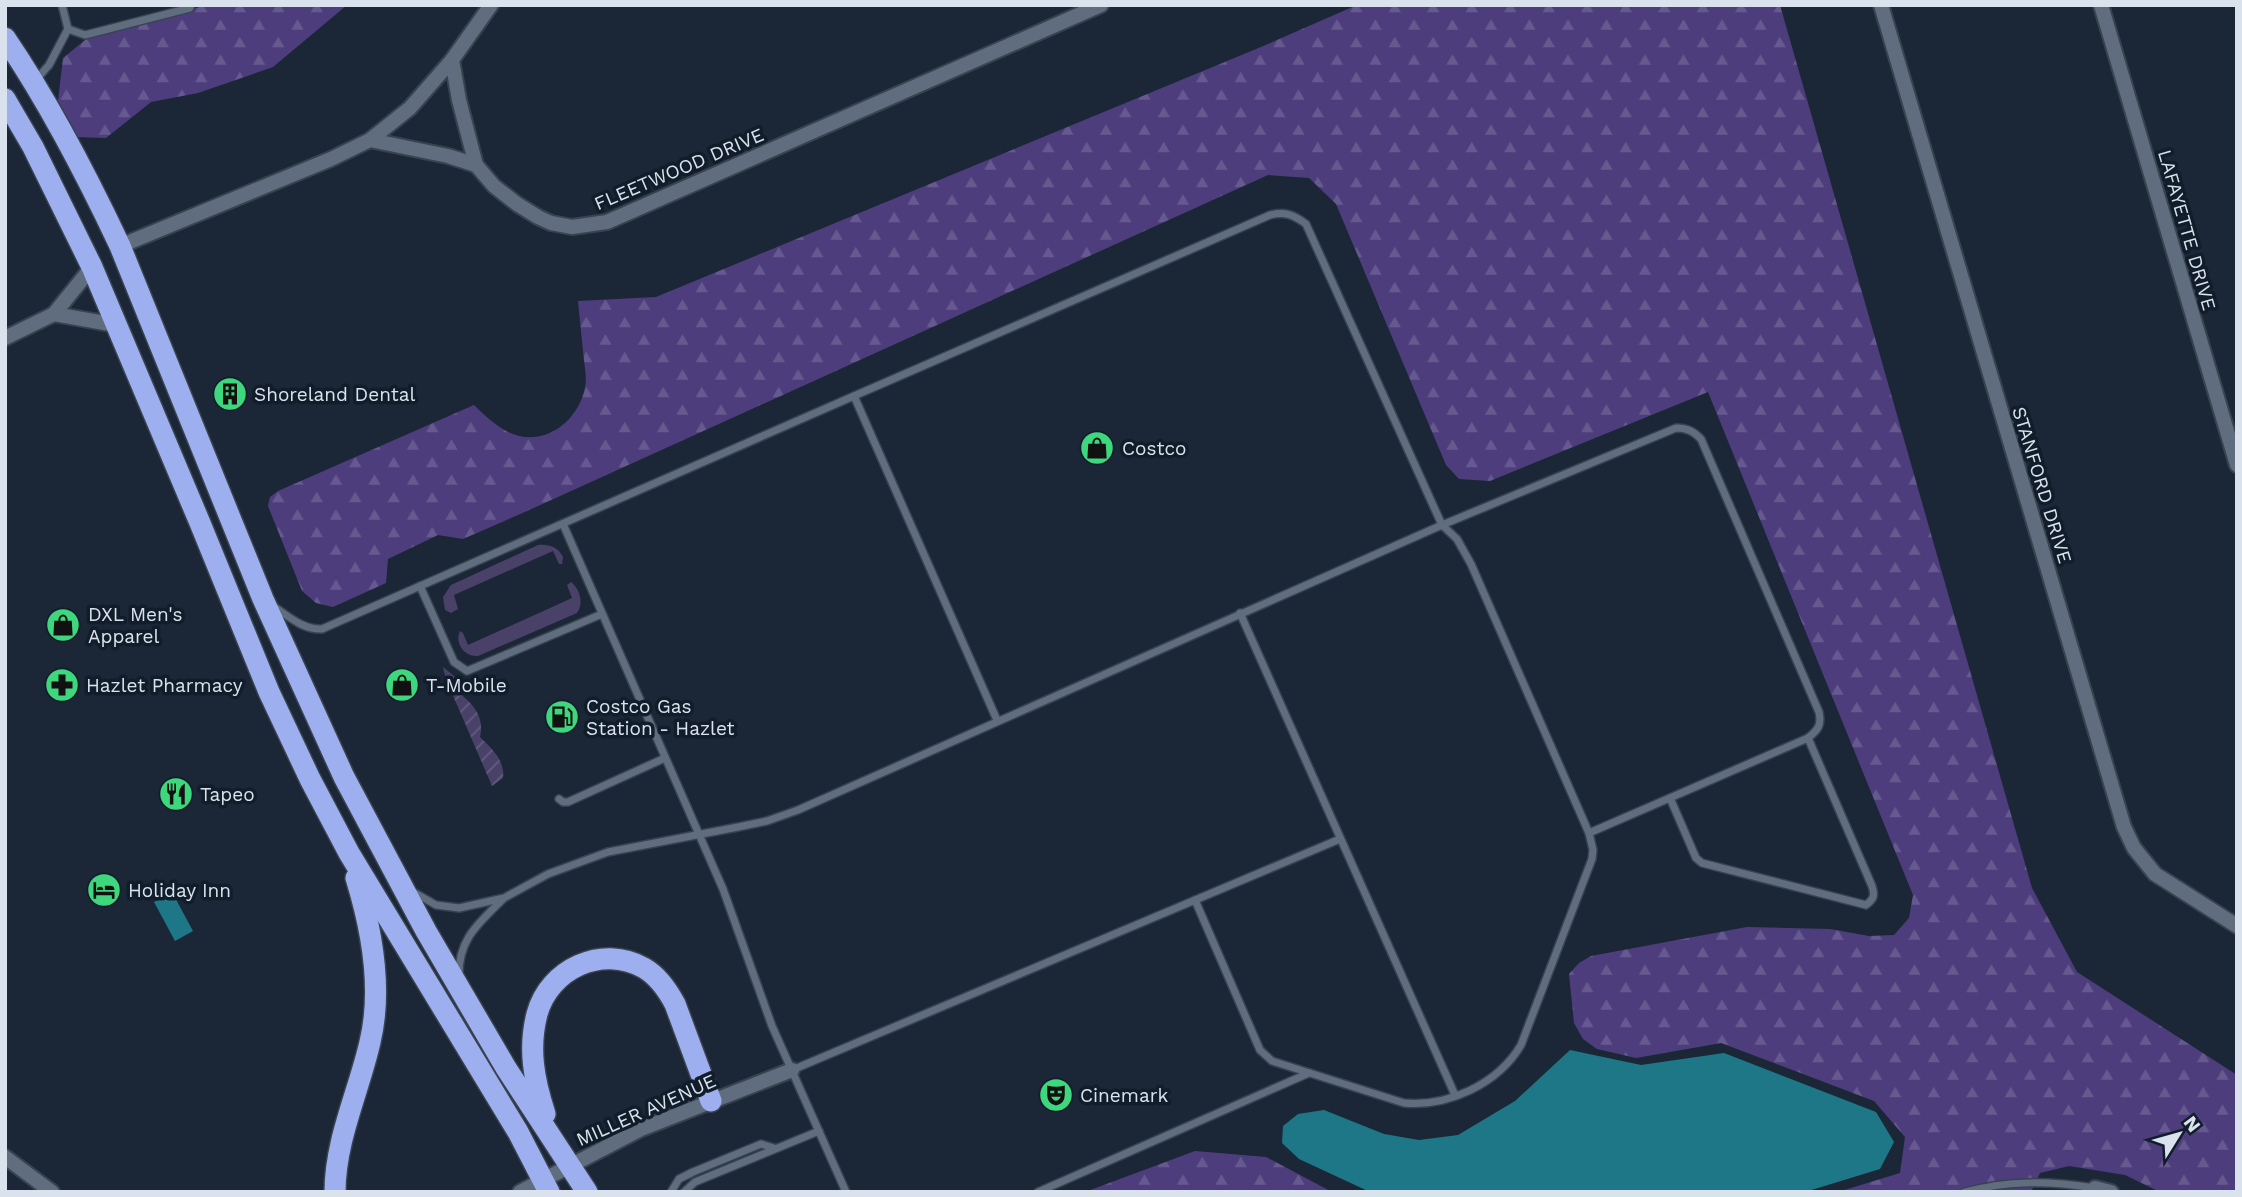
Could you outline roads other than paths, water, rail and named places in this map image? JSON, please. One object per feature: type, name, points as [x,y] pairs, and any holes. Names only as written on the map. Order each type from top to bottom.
[{"type":"highway","points":[[5,38],[34,83],[94,192],[120,246],[263,599],[322,731],[397,880],[506,1068],[572,1165],[587,1192]]},
{"type":"highway","points":[[5,99],[45,170],[92,267],[204,531],[268,692],[316,791],[349,853],[517,1132],[546,1186]]},
{"type":"highway","points":[[335,1192],[335,1172],[370,1045],[376,997],[371,940],[349,853]]},
{"type":"highway","points":[[552,1136],[533,1067],[533,1035],[538,1012],[546,994],[558,979],[575,966],[589,961],[605,958],[624,960],[643,968],[667,989],[675,1003],[711,1101]]},
{"type":"street","points":[[120,246],[331,159],[370,139],[410,108],[452,60],[491,5]]},
{"type":"street","name":"FLEETWOOD DRIVE","points":[[476,164],[494,186],[538,218],[572,227],[607,222],[1101,5]]},
{"type":"street","name":"STANFORD DRIVE","points":[[1881,5],[2124,827],[2134,849],[2155,874],[2237,926]]},
{"type":"street","name":"LAFAYETTE DRIVE","points":[[2101,5],[2237,465]]},
{"type":"street","points":[[452,60],[459,100],[476,164]]},
{"type":"street","points":[[370,139],[476,164]]},
{"type":"street","points":[[5,338],[54,314],[92,267]]},
{"type":"street","points":[[54,314],[116,325]]},
{"type":"street","name":"MILLER AVENUE","points":[[520,1192],[546,1186],[572,1165],[641,1129],[792,1070]]},
{"type":"street","points":[[5,1157],[52,1192]]},
{"type":"street","points":[[2095,1190],[2111,1192]]},
{"type":"lane","points":[[34,83],[48,65],[68,29],[62,5]]},
{"type":"lane","points":[[68,29],[85,35],[190,8],[191,5]]},
{"type":"lane","points":[[263,599],[296,622],[322,629],[1270,215],[1281,212],[1295,216],[1306,224],[1442,525],[1457,539],[1471,564],[1588,833],[1593,850],[1592,859],[1515,1056],[1485,1082],[1430,1103],[1404,1103],[1272,1061],[1260,1050],[1195,900]]},
{"type":"lane","points":[[854,396],[997,720]]},
{"type":"lane","points":[[397,880],[421,898],[436,905],[459,908],[504,898],[548,874],[598,855],[637,845],[767,821],[798,810],[1442,525],[1676,428],[1685,428],[1701,439],[1822,722],[1817,732],[1808,738],[1588,833]]},
{"type":"lane","points":[[563,524],[727,899],[762,1001],[846,1192]]},
{"type":"lane","points":[[420,586],[454,662],[463,669],[474,669],[602,614]]},
{"type":"lane","points":[[1240,613],[1455,1095]]},
{"type":"lane","points":[[1670,798],[1696,858],[1702,863],[1866,905],[1872,901],[1875,894],[1808,738]]},
{"type":"lane","points":[[559,799],[568,802],[665,758]]},
{"type":"lane","points":[[792,1070],[1340,839]]},
{"type":"lane","points":[[460,989],[459,965],[463,946],[473,929],[504,898]]},
{"type":"lane","points":[[1038,1192],[1310,1072]]},
{"type":"lane","points":[[684,1192],[695,1182],[819,1130]]},
{"type":"lane","points":[[671,1192],[679,1179],[693,1172],[761,1144],[775,1149]]},
{"type":"lane","points":[[1965,1192],[2002,1184],[2035,1182],[2095,1190]]},
{"type":"water","points":[[172,892],[193,931],[175,941],[154,902]]},
{"type":"water","points":[[1570,1050],[1641,1065],[1724,1053],[1876,1112],[1894,1142],[1880,1169],[1805,1192],[1370,1192],[1299,1159],[1282,1143],[1283,1126],[1298,1114],[1324,1110],[1384,1134],[1419,1140],[1458,1135],[1515,1101]]},
{"type":"place","name":"Shoreland Dental","points":[[230,394]]},
{"type":"place","name":"Costco","points":[[1097,448]]},
{"type":"place","name":"DXL Men's Apparel","points":[[63,625]]},
{"type":"place","name":"Hazlet Pharmacy","points":[[62,685]]},
{"type":"place","name":"T-Mobile","points":[[402,685]]},
{"type":"place","name":"Costco Gas Station - Hazlet","points":[[562,717]]},
{"type":"place","name":"Tapeo","points":[[176,794]]},
{"type":"place","name":"Holiday Inn","points":[[104,890]]},
{"type":"place","name":"Cinemark","points":[[1056,1095]]}]
